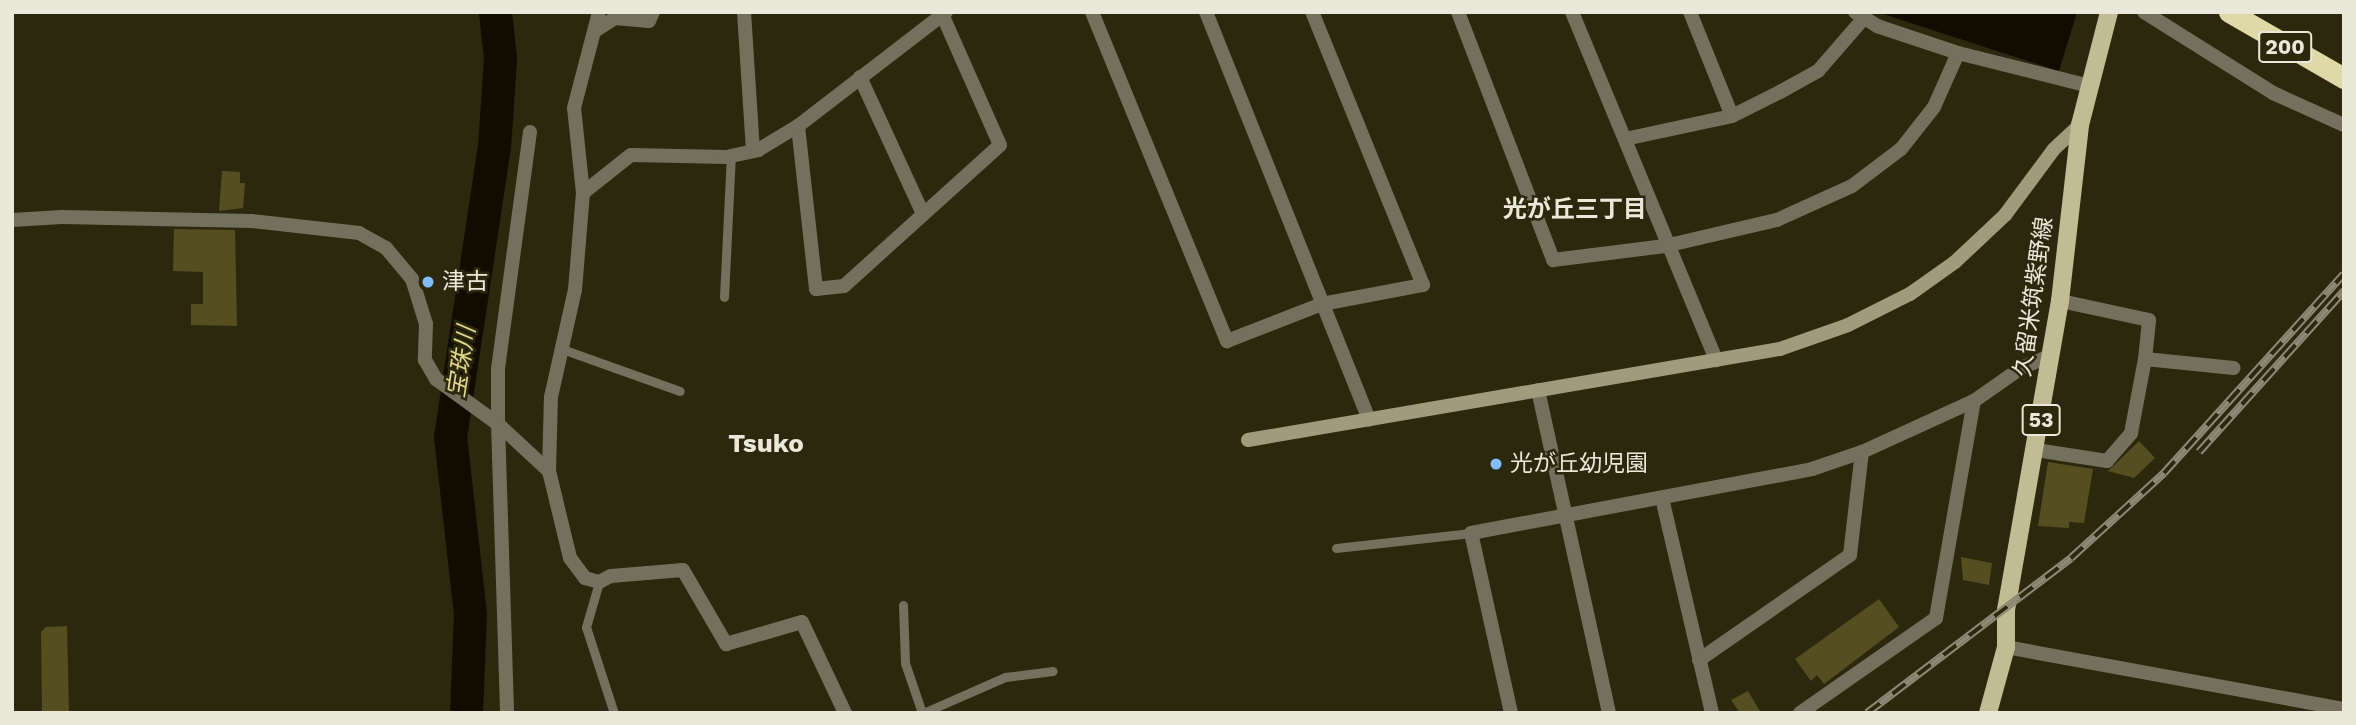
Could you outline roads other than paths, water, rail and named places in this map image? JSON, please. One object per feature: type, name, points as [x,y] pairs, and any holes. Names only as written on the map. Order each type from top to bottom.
[{"type":"highway","name":"200","points":[[2229,12],[2344,78]]},
{"type":"main road","name":"久留米筑紫野線","points":[[1988,713],[2006,646],[2006,610],[2060,301],[2080,125],[2109,12]]},
{"type":"street","points":[[600,12],[574,108],[583,193],[575,290],[551,397],[549,471],[570,558],[585,578],[599,582],[611,576],[683,570],[726,644],[802,622],[845,713]]},
{"type":"street","points":[[595,31],[614,18],[649,21],[653,12]]},
{"type":"street","points":[[744,12],[753,151]]},
{"type":"street","points":[[1092,12],[1227,341],[1322,304],[1423,285],[1312,12]]},
{"type":"street","points":[[1206,12],[1369,420]]},
{"type":"street","points":[[1458,12],[1553,260],[1665,246],[1777,220],[1852,186],[1901,149],[1934,107],[1958,53]]},
{"type":"street","points":[[1572,12],[1625,139],[1665,246],[1716,360]]},
{"type":"street","points":[[1690,12],[1732,116]]},
{"type":"street","points":[[2144,12],[2273,93],[2344,125]]},
{"type":"street","points":[[583,193],[631,155],[731,156],[753,151],[798,126],[944,13],[1000,145],[844,286],[816,289],[798,126]]},
{"type":"street","points":[[1625,139],[1732,116],[1818,71],[1860,15],[1958,53],[2089,86]]},
{"type":"street","points":[[860,76],[923,214]]},
{"type":"street","points":[[1248,440],[1780,349],[1848,325],[1910,294],[1955,262],[2005,215],[2054,149],[2080,125]]},
{"type":"street","points":[[508,713],[498,370],[530,132]]},
{"type":"street","points":[[12,220],[62,216],[251,221],[359,233],[386,248],[412,279],[426,324],[425,360],[436,379],[486,412],[549,471]]},
{"type":"street","points":[[2036,450],[2107,461],[2132,433],[2145,359],[2149,320],[2060,301]]},
{"type":"street","points":[[1511,713],[1471,533],[1812,469],[1862,452],[1974,401],[2021,368],[2051,355]]},
{"type":"street","points":[[2145,359],[2234,368]]},
{"type":"street","points":[[1538,390],[1609,713]]},
{"type":"street","points":[[1800,713],[1936,618],[1974,401]]},
{"type":"street","points":[[1699,660],[1850,555],[1862,452]]},
{"type":"street","points":[[1662,498],[1712,713]]},
{"type":"street","points":[[2006,646],[2344,709]]},
{"type":"lane","points":[[724,297],[731,156]]},
{"type":"lane","points":[[562,349],[680,391]]},
{"type":"lane","points":[[1336,548],[1471,533]]},
{"type":"lane","points":[[599,582],[586,627],[614,713]]},
{"type":"lane","points":[[904,605],[905,663],[922,713],[1004,677],[1053,671]]},
{"type":"waterway","name":"宝珠川","points":[[466,713],[470,614],[450,437],[494,147],[500,58],[495,12]]},
{"type":"railway","points":[[1867,713],[2071,558],[2164,473],[2344,274]]},
{"type":"railway","points":[[2199,452],[2344,291]]},
{"type":"place","name":"津古","points":[[428,282]]},
{"type":"place","name":"光が丘幼児園","points":[[1496,464]]},
{"type":"district","name":"光が丘三丁目","points":[[1575,210]]},
{"type":"district","name":"Tsuko","points":[[766,444]]}]
